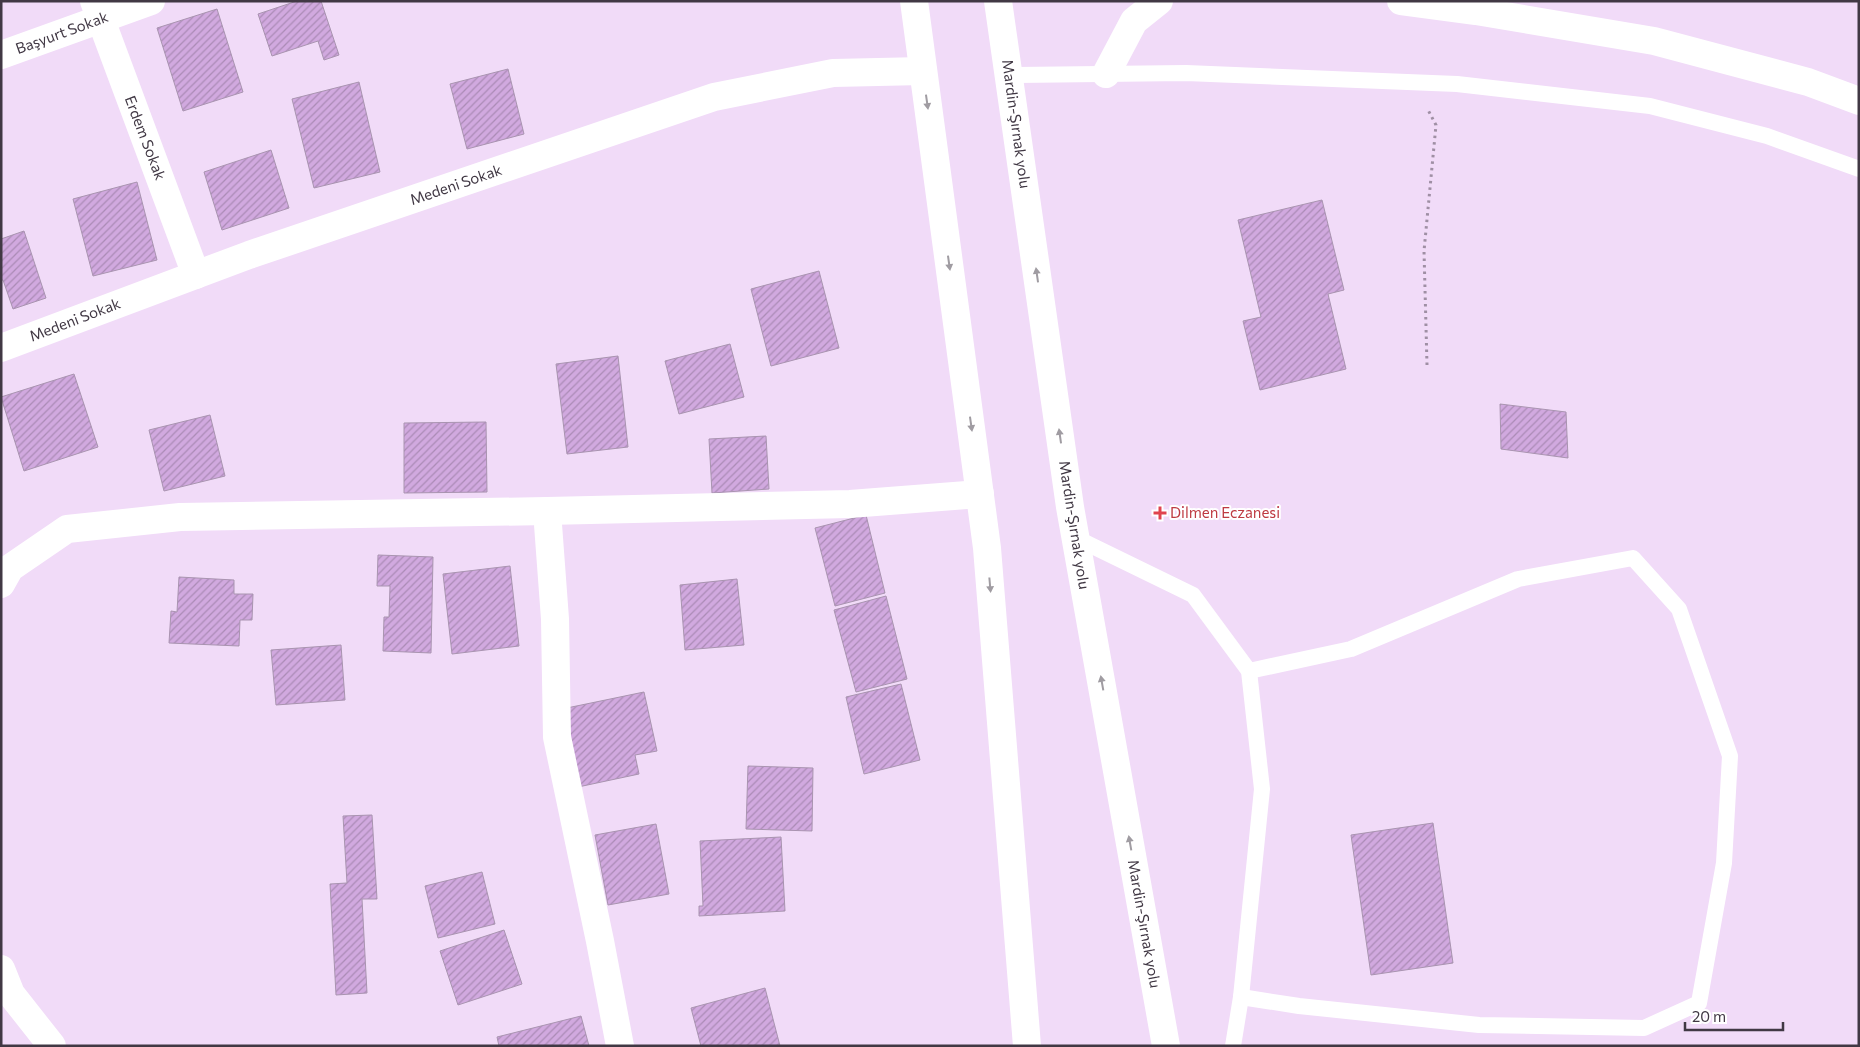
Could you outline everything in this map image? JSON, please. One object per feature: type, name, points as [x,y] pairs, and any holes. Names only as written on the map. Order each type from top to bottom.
[{"type":"main road","name":"Başyurt Sokak","points":[[1,55],[97,10],[151,1]]},
{"type":"main road","points":[[914,1],[987,548],[1027,1046]]},
{"type":"main road","name":"Mardin-Şırnak yolu","points":[[998,1],[1076,538],[1166,1046]]},
{"type":"main road","points":[[1106,74],[1134,21],[1159,1]]},
{"type":"main road","points":[[1400,1],[1476,11],[1654,41],[1808,82],[1859,101]]},
{"type":"main road","name":"Erdem Sokak","points":[[97,10],[196,275]]},
{"type":"main road","name":"Medeni Sokak","points":[[1,348],[258,252],[714,97],[833,73],[923,72]]},
{"type":"main road","points":[[1,584],[10,568],[67,529],[180,517],[850,504],[980,494]]},
{"type":"main road","points":[[547,511],[555,619],[557,736],[620,1046]]},
{"type":"main road","points":[[1,969],[11,994],[52,1046]]},
{"type":"lane","points":[[1009,75],[1186,73],[1457,84],[1650,106],[1767,136],[1859,169]]},
{"type":"lane","points":[[1076,538],[1192,595],[1250,672],[1262,789],[1241,997],[1233,1046]]},
{"type":"lane","points":[[1241,997],[1299,1006],[1478,1025],[1634,1028],[1644,1028],[1699,1004],[1724,864],[1730,756],[1680,609],[1633,558],[1518,579],[1351,649],[1250,672]]},
{"type":"path","points":[[1415,82],[1436,125],[1424,250],[1427,365]]},
{"type":"building","points":[[297,1],[321,1],[339,55],[324,60],[318,41],[272,56],[258,14]]},
{"type":"building","points":[[217,9],[243,92],[183,111],[157,28]]},
{"type":"building","points":[[508,69],[524,134],[467,149],[450,84]]},
{"type":"building","points":[[359,82],[380,172],[314,188],[292,99]]},
{"type":"building","points":[[271,150],[289,208],[222,230],[204,172]]},
{"type":"building","points":[[137,182],[157,260],[93,276],[73,199]]},
{"type":"building","points":[[1322,200],[1344,290],[1328,294],[1346,369],[1260,390],[1243,321],[1261,317],[1238,220]]},
{"type":"building","points":[[24,231],[46,298],[13,309],[3,280],[1,280],[1,239]]},
{"type":"building","points":[[819,271],[839,348],[771,366],[751,289]]},
{"type":"building","points":[[730,344],[744,397],[679,414],[665,361]]},
{"type":"building","points":[[618,356],[628,447],[567,454],[556,364]]},
{"type":"building","points":[[74,374],[98,447],[24,471],[1,397]]},
{"type":"building","points":[[1500,404],[1566,412],[1568,458],[1501,449]]},
{"type":"building","points":[[210,415],[225,476],[164,491],[149,430]]},
{"type":"building","points":[[486,422],[487,492],[404,493],[404,423]]},
{"type":"building","points":[[766,436],[769,489],[712,493],[709,439]]},
{"type":"building","points":[[866,515],[885,593],[835,606],[815,528]]},
{"type":"building","points":[[378,555],[433,557],[431,653],[383,651],[384,617],[389,617],[390,586],[377,586]]},
{"type":"building","points":[[510,566],[519,646],[452,654],[443,574]]},
{"type":"building","points":[[179,577],[234,580],[234,594],[253,594],[252,620],[240,620],[239,646],[169,643],[171,611],[177,612]]},
{"type":"building","points":[[737,579],[744,645],[685,650],[680,585]]},
{"type":"building","points":[[886,596],[907,679],[856,692],[834,610]]},
{"type":"building","points":[[341,645],[345,700],[276,705],[271,650]]},
{"type":"building","points":[[901,684],[920,760],[864,774],[846,697]]},
{"type":"building","points":[[644,692],[657,751],[635,755],[639,774],[578,787],[562,709]]},
{"type":"building","points":[[748,766],[813,768],[812,831],[746,829]]},
{"type":"building","points":[[372,815],[377,899],[362,899],[367,993],[336,995],[330,884],[347,883],[343,816]]},
{"type":"building","points":[[1433,823],[1453,963],[1371,975],[1351,835]]},
{"type":"building","points":[[656,824],[669,894],[608,905],[595,835]]},
{"type":"building","points":[[781,837],[785,911],[699,916],[699,906],[703,906],[700,841]]},
{"type":"building","points":[[482,872],[495,924],[438,938],[425,886]]},
{"type":"building","points":[[504,930],[522,984],[458,1005],[440,951]]},
{"type":"building","points":[[765,988],[780,1046],[701,1046],[691,1008]]},
{"type":"building","points":[[581,1016],[589,1046],[499,1046],[497,1037]]},
{"type":"place","name":"Dilmen Eczanesi","points":[[1160,513]]}]
